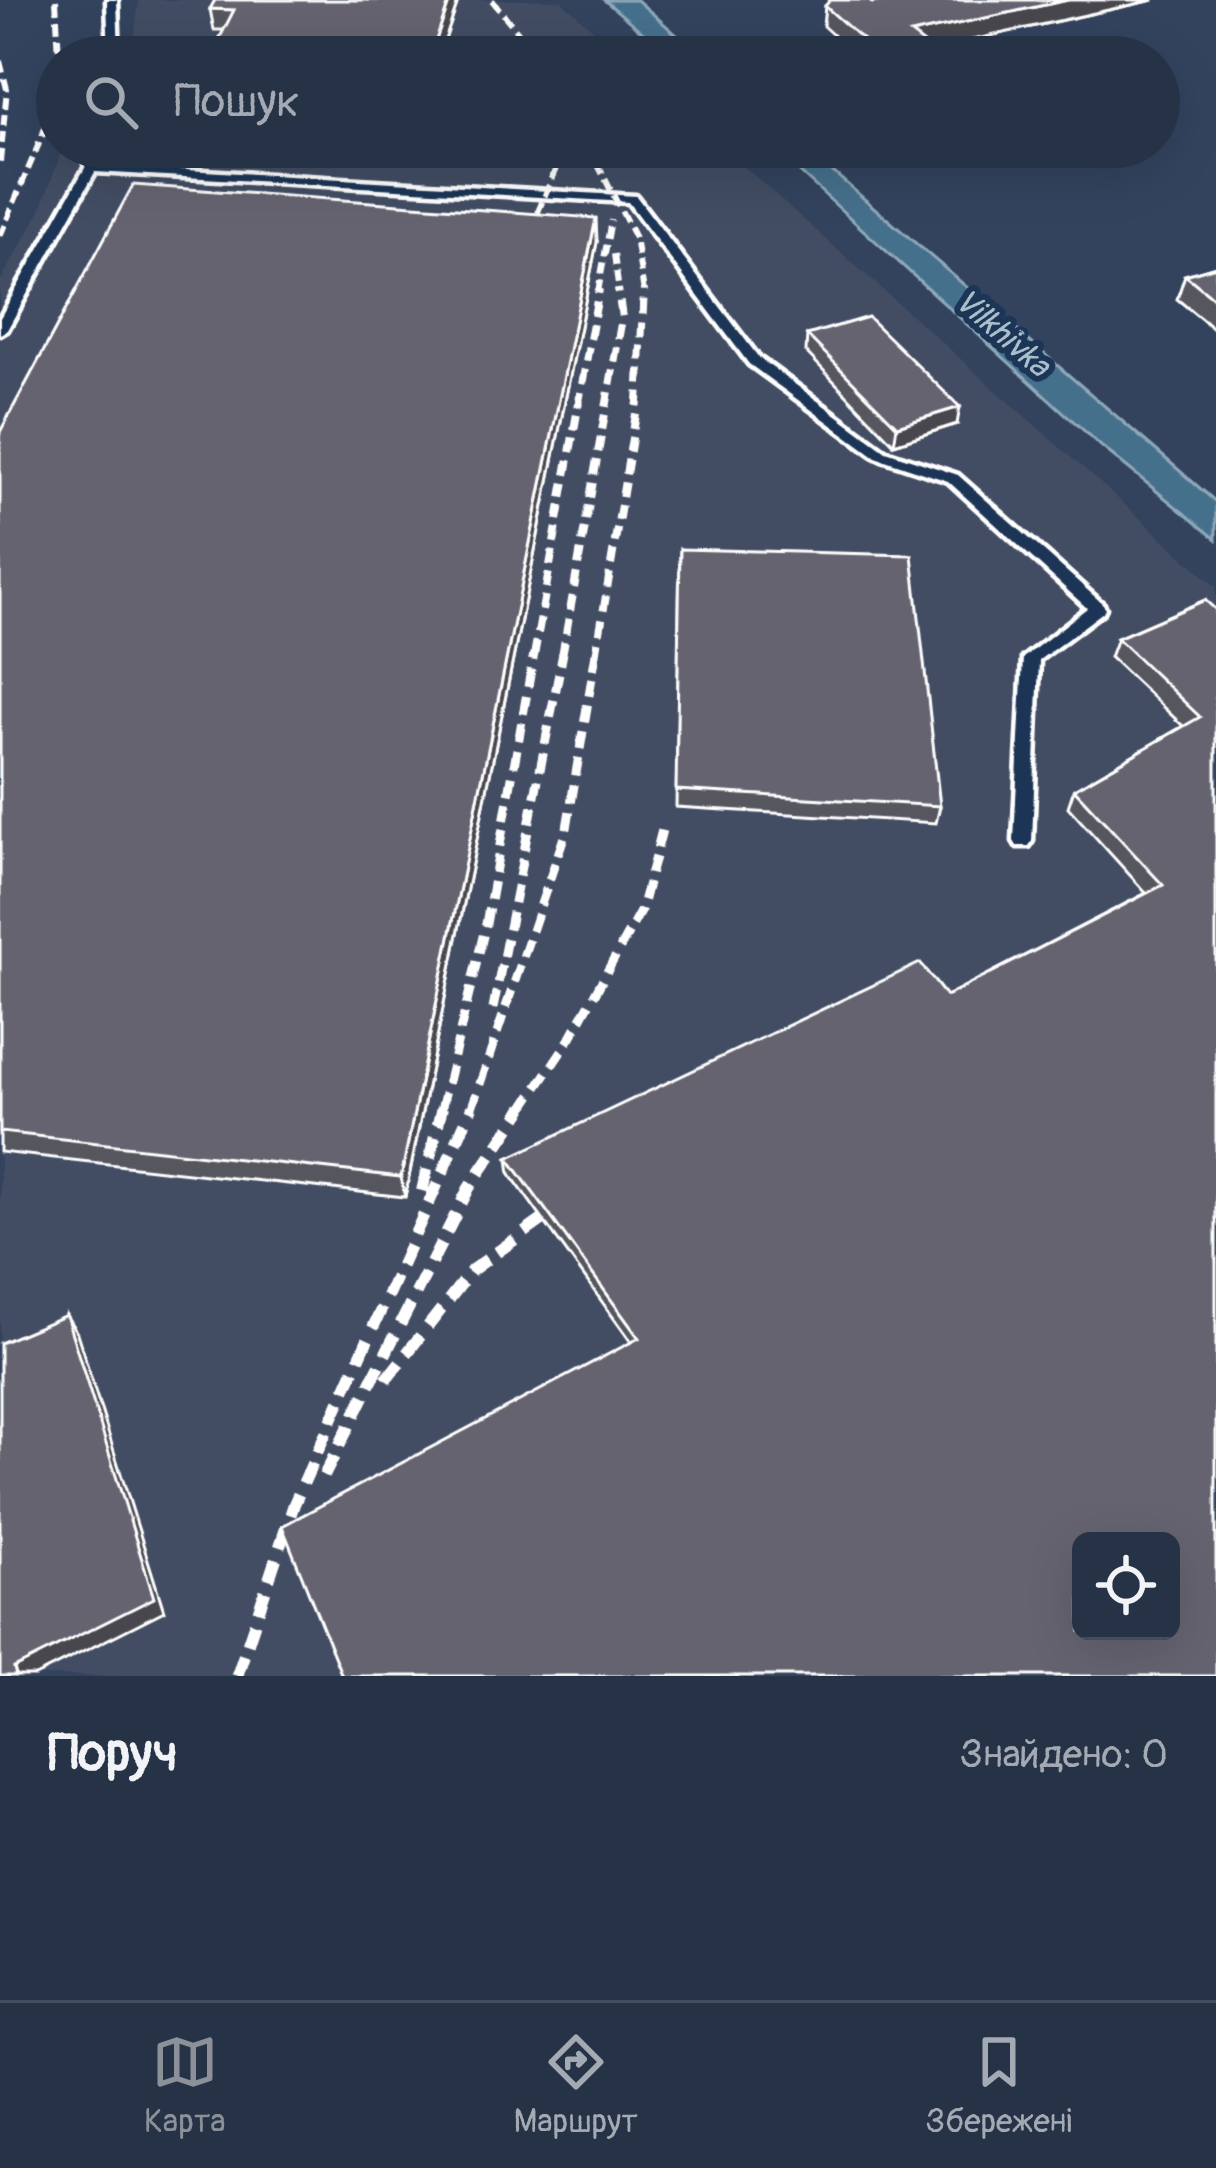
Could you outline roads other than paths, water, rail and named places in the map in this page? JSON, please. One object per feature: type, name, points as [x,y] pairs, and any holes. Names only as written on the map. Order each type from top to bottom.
[{"type":"lane","points":[[112,0],[113,36]]},
{"type":"lane","points":[[868,3],[884,0]]},
{"type":"lane","points":[[0,330],[91,168],[632,199],[754,361],[881,454],[953,478],[1097,608],[1031,658],[1023,841]]},
{"type":"water","points":[[604,0],[637,0],[678,36],[647,36]]},
{"type":"water","name":"Vilkhivka","points":[[795,168],[828,168],[1216,502],[1216,539],[1102,447]]},
{"type":"railway","points":[[56,0],[58,36]]},
{"type":"railway","points":[[492,0],[521,36]]},
{"type":"railway","points":[[0,61],[7,89],[0,162]]},
{"type":"railway","points":[[0,236],[36,151]]},
{"type":"railway","points":[[524,246],[556,168]]},
{"type":"railway","points":[[600,168],[635,238],[644,291]]},
{"type":"railway","points":[[598,292],[611,220]]},
{"type":"railway","points":[[614,254],[619,292]]},
{"type":"railway","points":[[534,656],[599,289]]},
{"type":"railway","points":[[562,656],[622,318],[618,289]]},
{"type":"railway","points":[[596,656],[638,402],[644,291]]},
{"type":"railway","points":[[441,1110],[486,924],[534,653]]},
{"type":"railway","points":[[493,1009],[563,653]]},
{"type":"railway","points":[[471,1110],[567,828],[596,653]]},
{"type":"railway","points":[[522,1110],[571,1037],[641,910],[662,830]]},
{"type":"railway","points":[[422,1191],[442,1107]]},
{"type":"railway","points":[[237,1676],[294,1504],[472,1107]]},
{"type":"railway","points":[[324,1476],[469,1188],[524,1107]]},
{"type":"railway","points":[[386,1380],[472,1270],[569,1201]]}]
